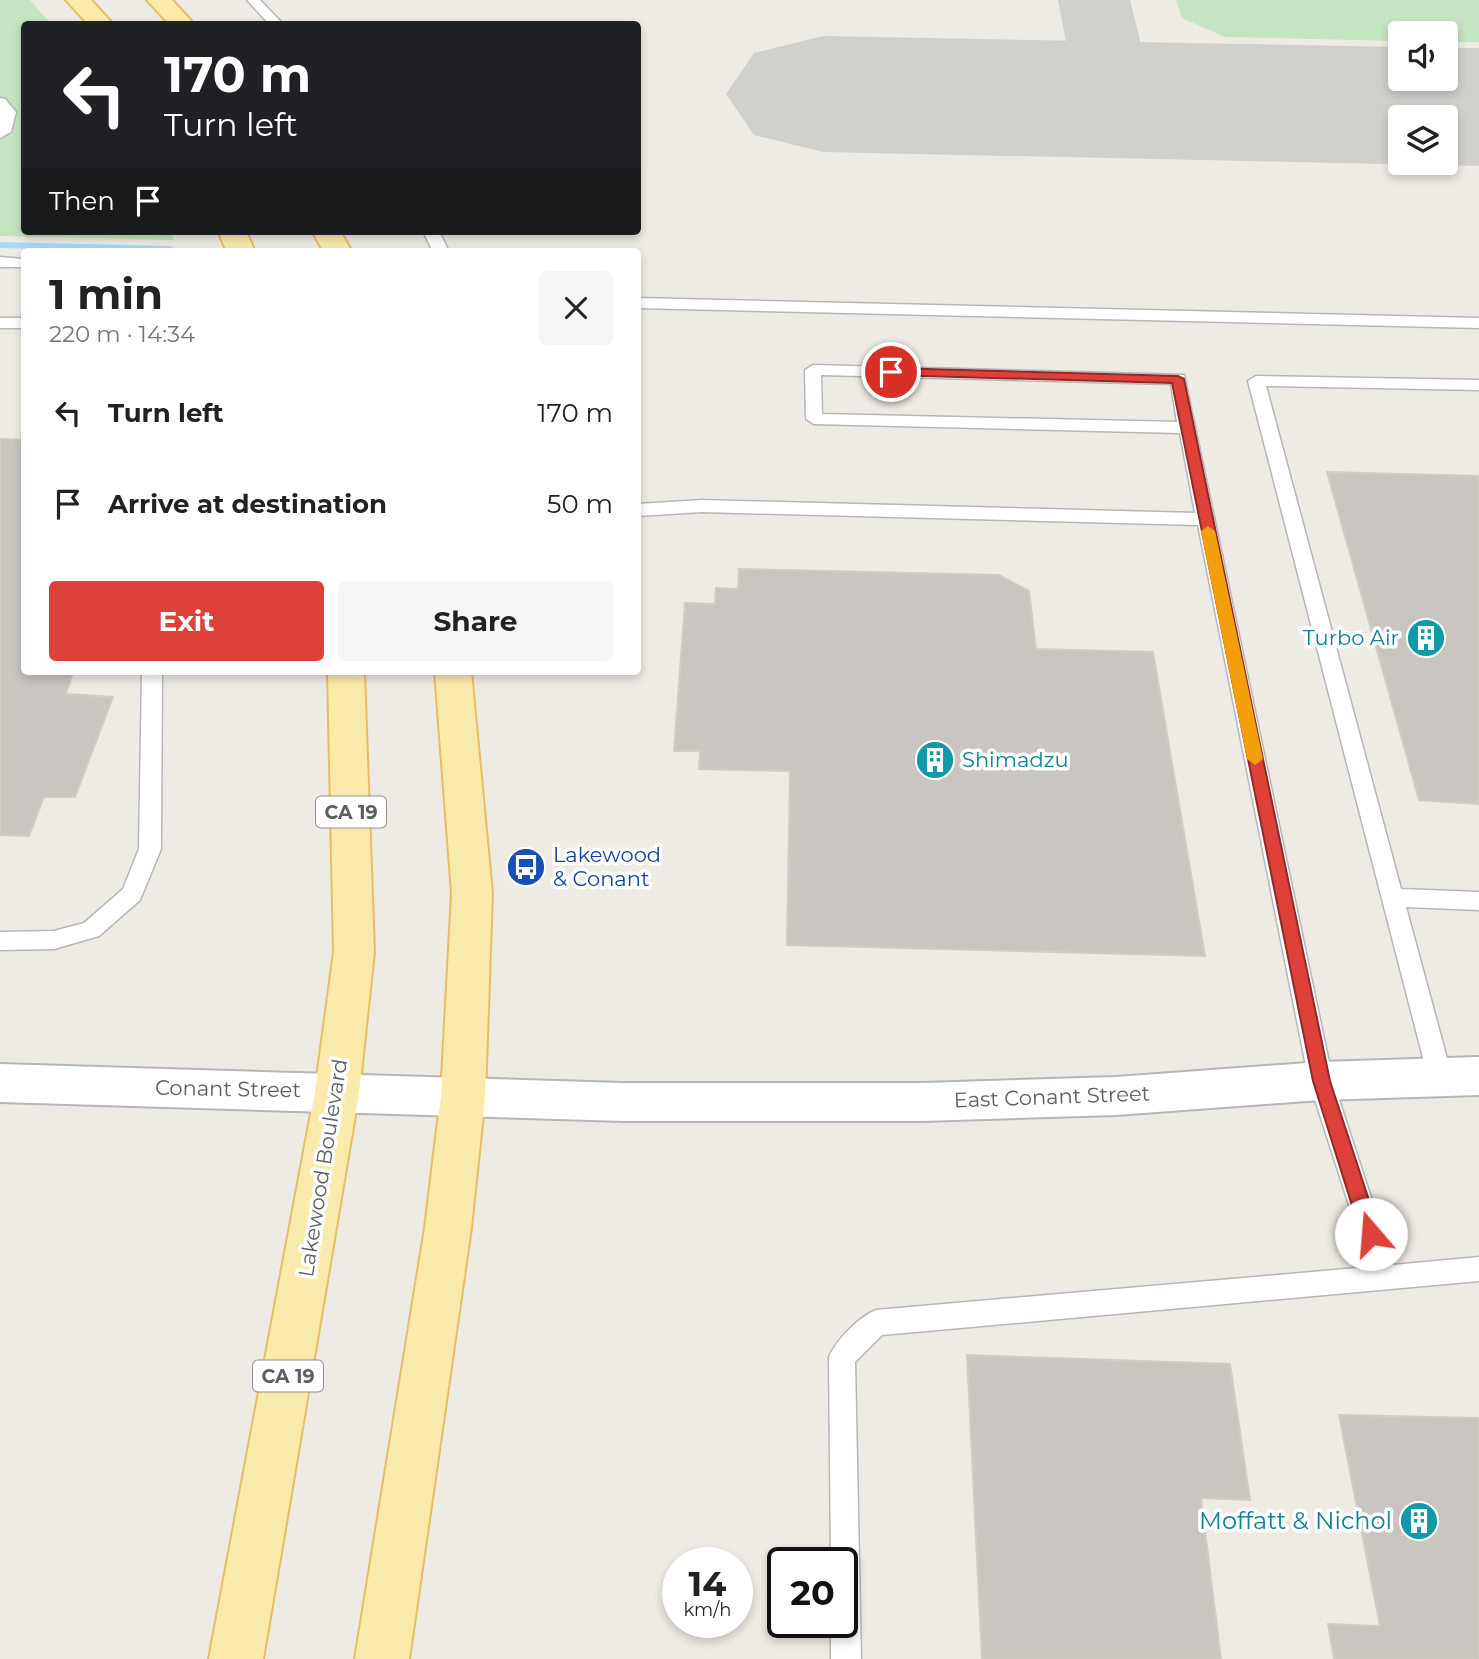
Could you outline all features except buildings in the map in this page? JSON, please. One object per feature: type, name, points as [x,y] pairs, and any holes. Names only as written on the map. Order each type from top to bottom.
[{"type":"main road","points":[[78,0],[98,21]]},
{"type":"main road","points":[[159,0],[178,21]]},
{"type":"main road","name":"Lakewood Boulevard","points":[[236,1659],[337,1092],[354,952],[346,675]]},
{"type":"main road","points":[[382,1659],[448,1228],[463,1096],[472,893],[453,675]]},
{"type":"street","name":"East Conant Street","points":[[624,1102],[923,1102],[1061,1098],[1321,1081],[1459,1077]]},
{"type":"street","name":"Conant Street","points":[[0,1083],[624,1102]]},
{"type":"lane","points":[[253,0],[273,21]]},
{"type":"lane","points":[[0,102],[9,112],[4,132],[0,134]]},
{"type":"lane","points":[[0,262],[21,263]]},
{"type":"lane","points":[[641,303],[1479,323]]},
{"type":"lane","points":[[0,323],[21,323]]},
{"type":"lane","points":[[1187,428],[814,419],[813,370],[1178,379],[1321,1081],[1385,1278]]},
{"type":"lane","points":[[1459,1077],[1393,898],[1256,381],[1479,386]]},
{"type":"lane","points":[[641,510],[702,506],[1206,519]]},
{"type":"lane","points":[[0,941],[54,940],[91,930],[132,894],[150,849],[152,675]]},
{"type":"lane","points":[[1393,898],[1479,901]]},
{"type":"lane","points":[[846,1659],[842,1357],[876,1323],[1479,1269]]},
{"type":"green space","points":[[0,0],[30,0],[48,21],[21,21],[21,235],[172,235],[174,240],[0,236]]},
{"type":"green space","points":[[1176,0],[1479,0],[1479,42],[1458,42],[1458,21],[1388,21],[1388,41],[1225,37],[1182,18]]},
{"type":"waterway","points":[[0,245],[128,248]]},
{"type":"taxiway","points":[[1094,0],[1116,100]]},
{"type":"runway","points":[[823,94],[1479,107]]},
{"type":"slow traffic","points":[[1208,531],[1255,759]]},
{"type":"place","name":"Turbo Air","points":[[1426,638]]},
{"type":"place","name":"Shimadzu","points":[[935,760]]},
{"type":"place","name":"Lakewood & Conant","points":[[526,867]]},
{"type":"place","name":"Moffatt & Nichol","points":[[1419,1521]]},
{"type":"route","points":[[891,372],[1178,379],[1321,1081],[1371,1234]]}]
